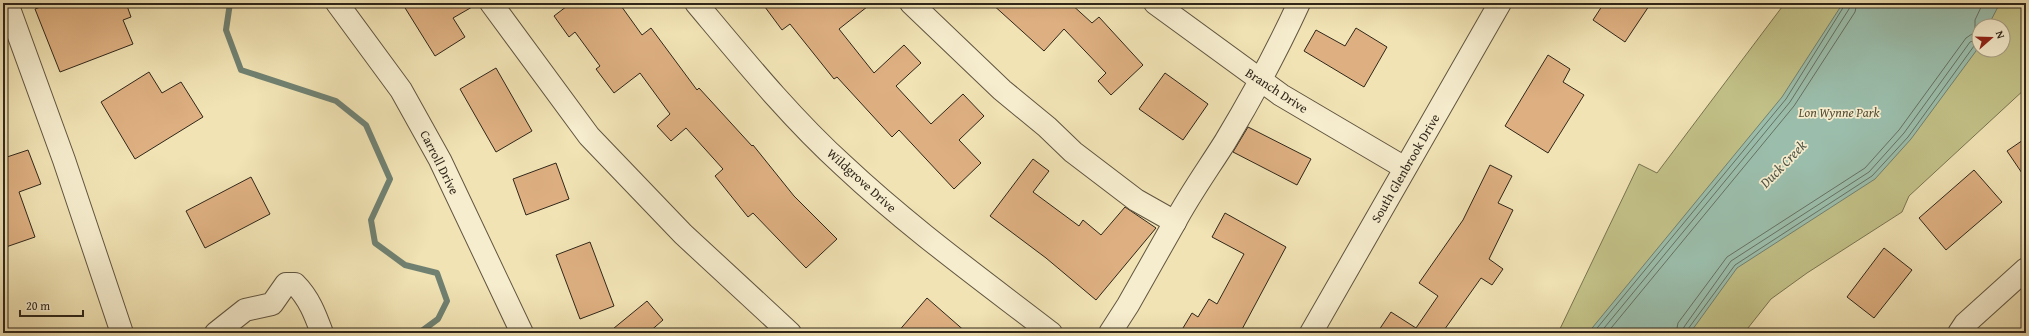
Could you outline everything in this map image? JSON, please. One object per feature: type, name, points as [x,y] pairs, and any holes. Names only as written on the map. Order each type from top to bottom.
[{"type":"street","points":[[7,3],[64,160],[122,333]]},
{"type":"street","name":"Carroll Drive","points":[[337,3],[401,90],[440,160],[516,331]]},
{"type":"street","points":[[491,3],[589,136],[683,234],[790,333]]},
{"type":"street","name":"Wildgrove Drive","points":[[696,3],[760,80],[843,166],[920,232],[1051,333]]},
{"type":"street","points":[[911,3],[1002,90],[1047,127],[1073,152],[1136,200],[1176,222]]},
{"type":"street","name":"Branch Drive","points":[[1155,3],[1281,95],[1405,168]]},
{"type":"street","points":[[1110,333],[1128,305],[1187,200],[1224,144],[1260,81],[1299,3]]},
{"type":"street","name":"South Glenbrook Drive","points":[[1311,333],[1500,3]]},
{"type":"street","points":[[1959,333],[1965,324],[2026,269]]},
{"type":"street","points":[[216,333],[245,310],[272,304],[286,284],[295,284],[304,292],[314,309],[322,333]]},
{"type":"green space","name":"Lon Wynne Park","points":[[1785,3],[2026,3],[2026,88],[1909,196],[1902,212],[1807,273],[1771,299],[1744,333],[1558,333],[1639,164],[1657,173]]},
{"type":"water","name":"Duck Creek","points":[[1843,3],[2000,3],[1992,18],[1971,18],[1971,58],[1911,139],[1875,179],[1737,268],[1690,333],[1588,333],[1782,97]]},
{"type":"building","points":[[51,3],[126,3],[131,17],[123,20],[133,44],[60,72],[35,9]]},
{"type":"building","points":[[402,3],[479,3],[453,18],[465,37],[435,56]]},
{"type":"building","points":[[571,3],[619,3],[642,35],[651,28],[697,90],[699,88],[752,146],[753,145],[794,196],[837,239],[806,268],[753,213],[748,217],[715,176],[723,169],[686,128],[671,141],[657,126],[670,114],[640,73],[614,93],[596,69],[600,66],[575,32],[569,37],[554,16]]},
{"type":"building","points":[[762,3],[872,3],[839,29],[874,73],[904,45],[921,63],[896,86],[931,124],[963,94],[984,116],[959,140],[981,163],[954,189],[899,130],[892,137],[837,77],[834,79],[790,24],[782,30]]},
{"type":"building","points":[[991,3],[1070,3],[1092,23],[1099,17],[1143,65],[1111,95],[1098,81],[1106,73],[1064,29],[1044,51]]},
{"type":"building","points":[[1604,3],[1651,3],[1625,42],[1593,20]]},
{"type":"building","points":[[1356,28],[1387,47],[1364,87],[1304,51],[1316,30],[1345,46]]},
{"type":"building","points":[[1548,55],[1570,69],[1563,82],[1584,95],[1548,153],[1505,126]]},
{"type":"building","points":[[496,68],[532,131],[496,152],[460,89]]},
{"type":"building","points":[[149,72],[162,93],[181,82],[203,117],[135,159],[101,102]]},
{"type":"building","points":[[1165,73],[1208,104],[1183,140],[1139,109]]},
{"type":"building","points":[[1248,127],[1311,159],[1297,185],[1233,152]]},
{"type":"building","points":[[2026,138],[2026,179],[2007,151]]},
{"type":"building","points":[[28,150],[41,184],[19,192],[35,237],[3,248],[3,154],[7,157]]},
{"type":"building","points":[[1033,159],[1049,171],[1033,192],[1079,226],[1083,220],[1101,235],[1125,207],[1156,228],[1096,300],[1046,258],[990,216]]},
{"type":"building","points":[[556,163],[569,199],[526,215],[513,179]]},
{"type":"building","points":[[1490,165],[1512,176],[1498,203],[1513,210],[1489,259],[1503,269],[1492,285],[1481,278],[1442,333],[1377,333],[1391,312],[1416,328],[1438,296],[1419,283],[1463,220]]},
{"type":"building","points":[[1974,170],[2002,202],[1946,250],[1919,218]]},
{"type":"building","points":[[251,177],[270,214],[205,248],[186,211]]},
{"type":"building","points":[[1225,213],[1286,247],[1240,333],[1180,333],[1192,313],[1198,317],[1209,299],[1217,304],[1244,254],[1212,237]]},
{"type":"building","points":[[590,242],[614,306],[580,319],[556,255]]},
{"type":"building","points":[[1884,248],[1912,270],[1874,318],[1847,297]]},
{"type":"building","points":[[927,298],[967,333],[897,333]]},
{"type":"building","points":[[647,301],[663,320],[648,333],[608,333]]},
{"type":"waterway","points":[[230,3],[226,30],[241,70],[336,101],[366,125],[390,179],[371,220],[375,243],[405,265],[437,273],[447,301],[438,319],[419,333]]}]
